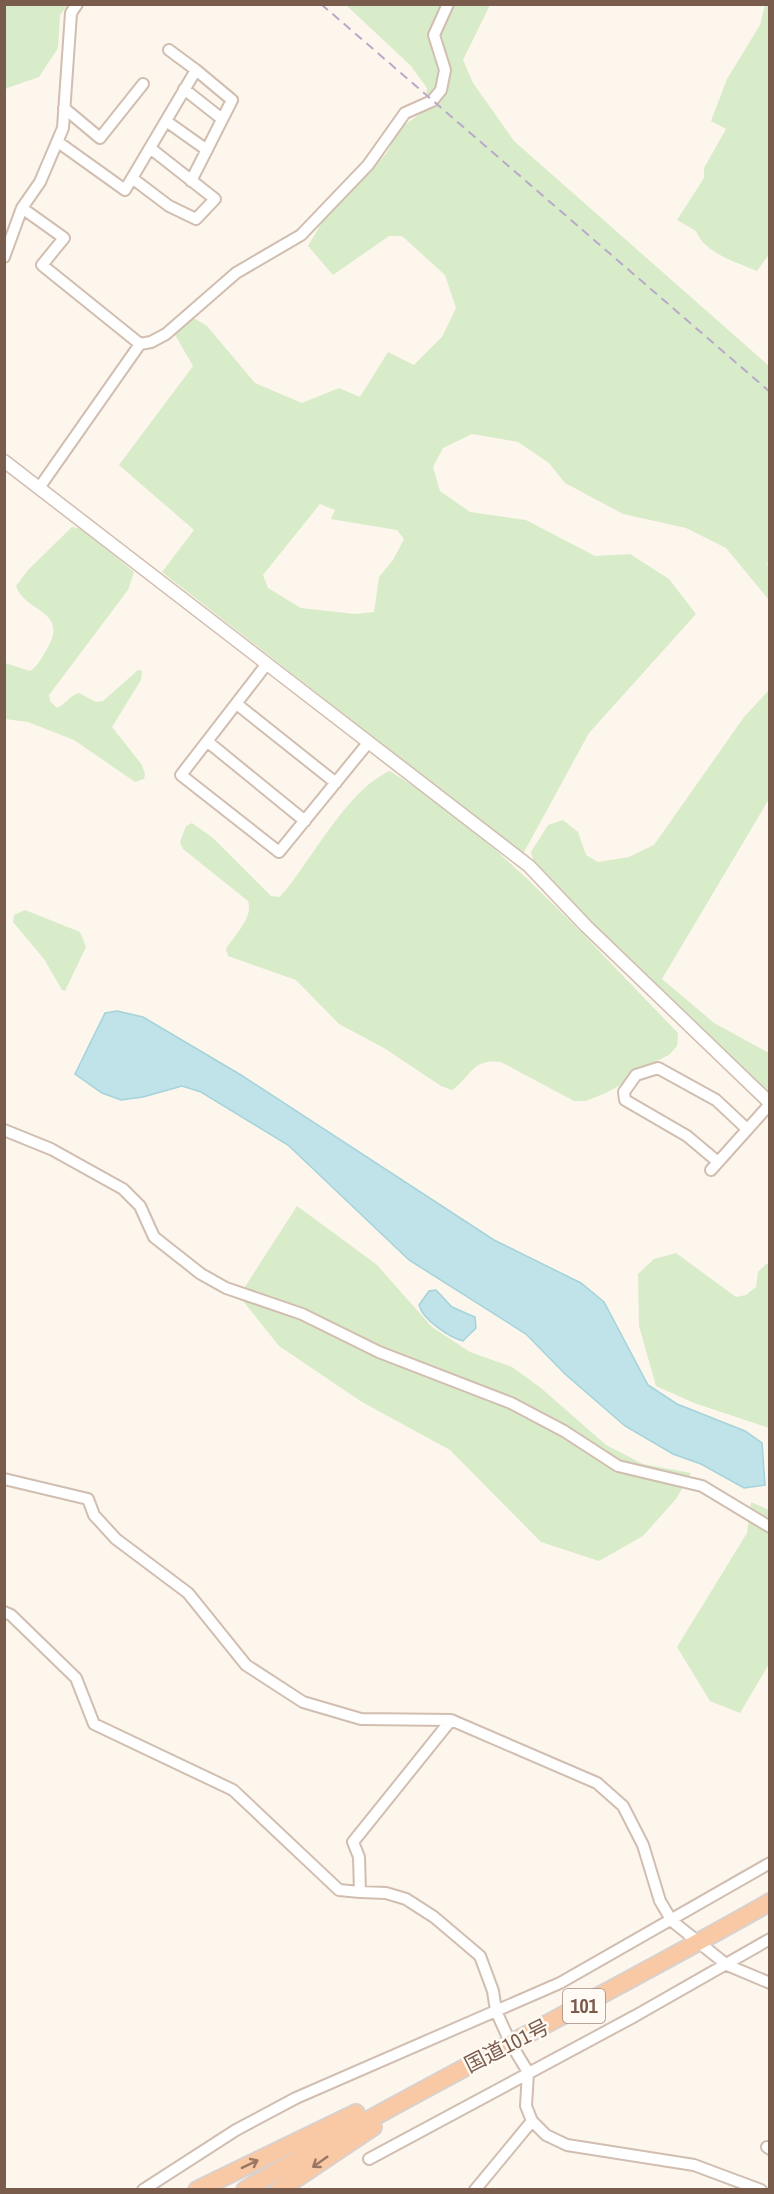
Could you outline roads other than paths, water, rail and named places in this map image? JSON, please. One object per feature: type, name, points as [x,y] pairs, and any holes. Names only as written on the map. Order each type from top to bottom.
[{"type":"highway","name":"国道101号","points":[[245,2190],[394,2103],[511,2044],[770,1902]]},
{"type":"highway","points":[[279,2190],[475,2062]]},
{"type":"highway","points":[[197,2190],[371,2106],[394,2103]]},
{"type":"street","points":[[4,257],[22,208],[40,182],[63,128],[71,13],[77,4]]},
{"type":"street","points":[[39,488],[140,344],[151,342],[166,334],[236,273],[301,235],[368,165],[405,113],[432,101],[441,90],[445,70],[434,35],[448,4]]},
{"type":"street","points":[[169,50],[232,100],[191,181]]},
{"type":"street","points":[[58,142],[125,190],[196,70]]},
{"type":"street","points":[[64,108],[100,138],[143,84]]},
{"type":"street","points":[[184,89],[222,119]]},
{"type":"street","points":[[166,121],[207,150]]},
{"type":"street","points":[[132,178],[169,206],[196,219],[214,199],[150,148]]},
{"type":"street","points":[[22,208],[64,238],[42,265],[140,344]]},
{"type":"street","points":[[4,219],[14,226]]},
{"type":"street","points":[[4,461],[529,866],[593,933],[770,1103],[715,1166],[687,1136],[626,1100],[624,1092],[636,1075],[658,1068],[716,1100],[747,1129]]},
{"type":"street","points":[[266,665],[238,705],[181,775],[279,852],[368,743]]},
{"type":"street","points":[[238,705],[336,783]]},
{"type":"street","points":[[208,742],[305,821]]},
{"type":"street","points":[[4,1130],[51,1149],[123,1190],[140,1206],[154,1237],[201,1274],[226,1288],[302,1314],[370,1349],[511,1403],[564,1431],[618,1466],[702,1486],[770,1527]]},
{"type":"street","points":[[4,1479],[88,1499],[94,1515],[116,1539],[188,1593],[246,1665],[303,1702],[361,1719],[451,1720],[597,1783],[613,1794],[634,1826],[660,1900],[672,1921],[727,1965],[770,1983]]},
{"type":"street","points":[[4,1612],[11,1615],[76,1678],[94,1724],[233,1790],[339,1890],[386,1893],[406,1899],[458,1935],[480,1956],[493,1991],[496,2011],[511,2044],[528,2072],[526,2106],[532,2121],[546,2135],[567,2145],[694,2165],[761,2190]]},
{"type":"street","points":[[360,1892],[359,1857],[353,1842],[451,1720]]},
{"type":"street","points":[[143,2190],[236,2130],[296,2098],[560,1983],[770,1863]]},
{"type":"street","points":[[369,2159],[770,1940]]},
{"type":"street","points":[[475,2190],[532,2121]]},
{"type":"water","points":[[117,1011],[143,1017],[241,1075],[494,1240],[581,1283],[604,1302],[648,1385],[677,1404],[745,1431],[762,1443],[765,1485],[744,1488],[701,1464],[673,1454],[625,1426],[565,1374],[526,1334],[409,1260],[288,1145],[201,1092],[182,1086],[143,1097],[121,1100],[102,1093],[75,1074],[105,1013]]},
{"type":"water","points":[[436,1290],[452,1307],[475,1317],[476,1328],[463,1341],[437,1327],[421,1311],[419,1305],[429,1291]]},
{"type":"railway","points":[[321,4],[770,392]]}]
